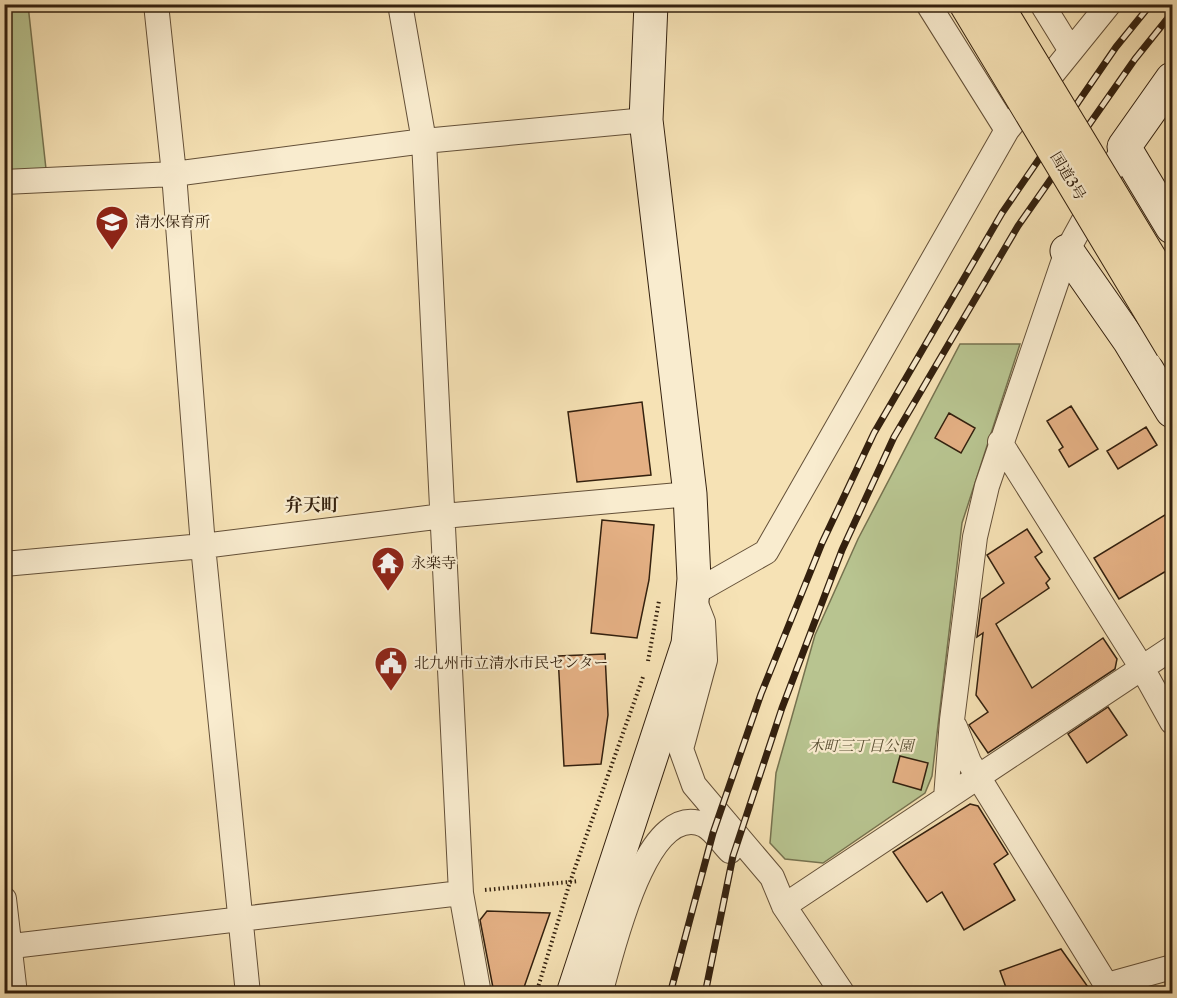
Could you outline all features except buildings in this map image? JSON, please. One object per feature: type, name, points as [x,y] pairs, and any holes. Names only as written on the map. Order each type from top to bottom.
[{"type":"highway","name":"国道3号","points":[[966,4],[1173,346]]},
{"type":"highway","name":"国道3号","points":[[996,4],[1173,295]]},
{"type":"street","points":[[156,4],[174,174],[203,546],[248,993]]},
{"type":"street","points":[[400,4],[424,141],[461,893],[479,993]]},
{"type":"street","points":[[651,4],[646,120],[690,494],[694,579],[676,594]]},
{"type":"street","points":[[928,4],[1007,130]]},
{"type":"street","points":[[1042,4],[1071,51]]},
{"type":"street","points":[[676,594],[766,552],[1007,130],[1109,4]]},
{"type":"street","points":[[946,798],[952,720],[975,537],[1000,442],[1067,251],[1124,147],[1173,79]]},
{"type":"street","points":[[4,182],[174,174],[424,141],[646,120]]},
{"type":"street","points":[[1124,147],[1173,227]]},
{"type":"street","points":[[1067,251],[1129,340],[1173,411]]},
{"type":"street","points":[[1000,442],[1142,668],[1173,722]]},
{"type":"street","points":[[4,564],[203,546],[442,516],[690,494]]},
{"type":"street","points":[[573,993],[688,644],[676,594]]},
{"type":"street","points":[[676,594],[703,622],[705,660],[681,749],[694,785],[772,877],[784,906],[843,993]]},
{"type":"street","points":[[784,906],[1173,648]]},
{"type":"street","points":[[952,720],[969,762],[1110,991],[1173,967]]},
{"type":"street","points":[[600,993],[638,873],[658,839],[671,828],[687,823],[705,825],[762,889],[784,906]]},
{"type":"street","points":[[7,946],[461,893]]},
{"type":"street","points":[[4,900],[7,946],[15,993]]},
{"type":"path","points":[[536,993],[570,882],[648,661],[676,594]]},
{"type":"path","points":[[461,893],[612,877]]},
{"type":"green space","points":[[5,5],[28,5],[46,169],[5,173]]},
{"type":"green space","name":"木町三丁目公園","points":[[960,344],[1020,344],[962,523],[932,776],[925,793],[823,863],[785,859],[770,843],[776,773],[815,635],[858,539]]},
{"type":"railway","points":[[670,994],[713,833],[761,694],[822,543],[874,433],[1002,213],[1116,47],[1151,4]]},
{"type":"railway","points":[[705,994],[733,856],[782,708],[842,550],[894,437],[1018,226],[1135,59],[1172,13]]},
{"type":"place","name":"清水保育所","points":[[112,251]]},
{"type":"place","name":"永楽寺","points":[[388,592]]},
{"type":"place","name":"北九州市立清水市民センター","points":[[391,692]]},
{"type":"district","name":"弁天町","points":[[312,505]]}]
